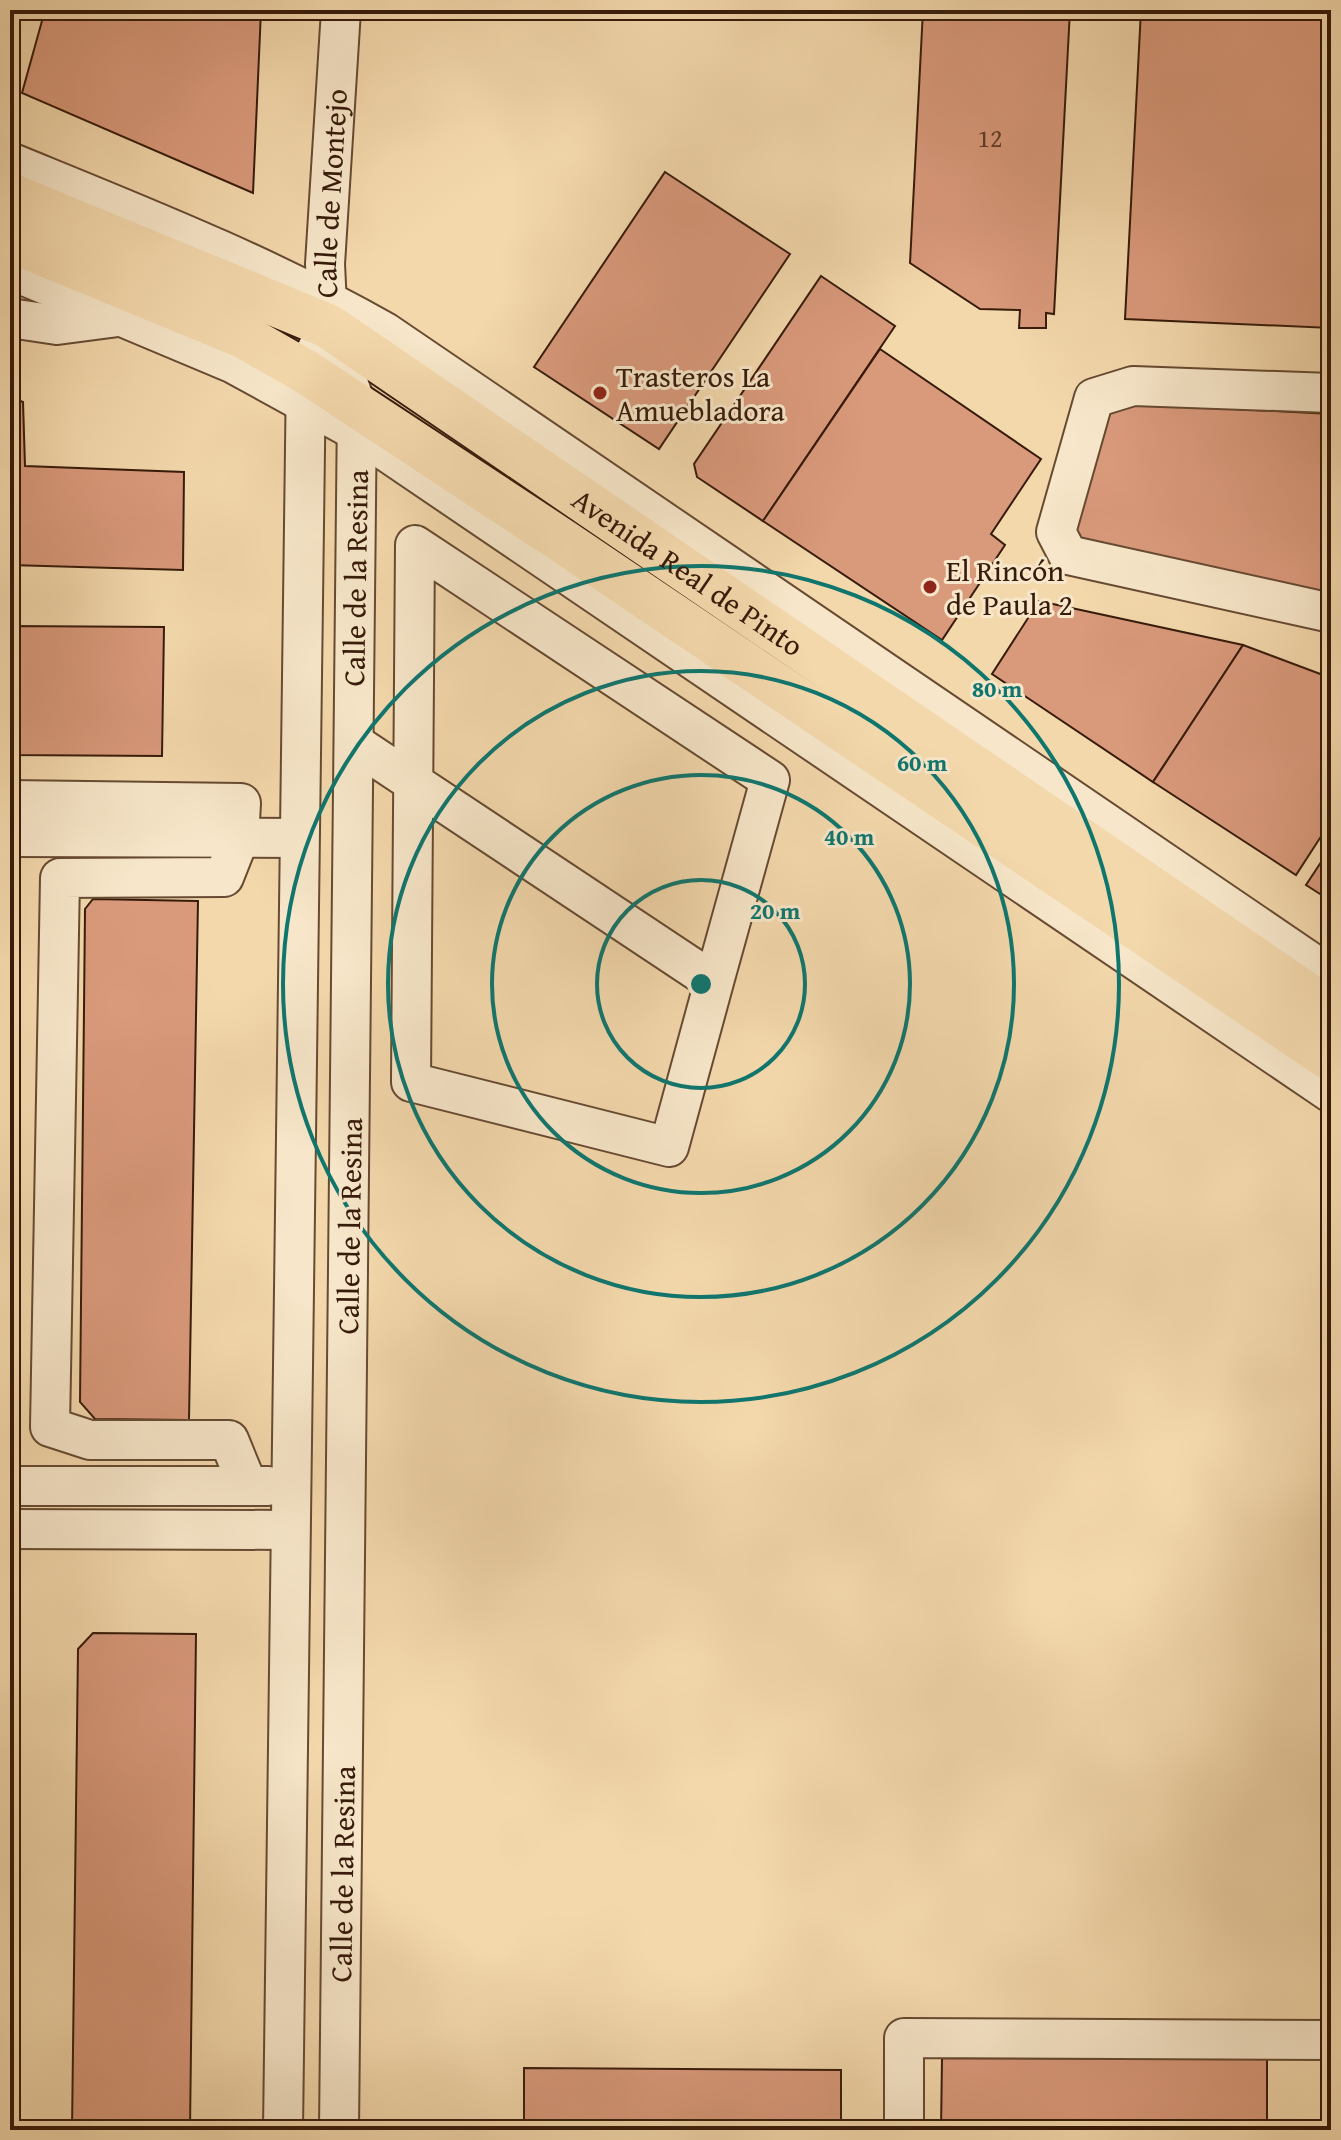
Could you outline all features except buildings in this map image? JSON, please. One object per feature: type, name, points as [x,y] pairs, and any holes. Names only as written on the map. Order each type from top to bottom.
[{"type":"main road","name":"Avenida Real de Pinto","points":[[10,195],[326,312],[1331,1011]]},
{"type":"main road","name":"Avenida Real de Pinto","points":[[10,240],[245,337],[305,388],[604,569],[1331,1059]]},
{"type":"street","name":"Calle de Montejo","points":[[305,388],[326,312],[341,10]]},
{"type":"street","points":[[10,162],[191,236],[326,312],[385,332],[1331,976]]},
{"type":"street","points":[[10,270],[234,364],[305,388]]},
{"type":"street","name":"Calle de la Resina","points":[[326,312],[356,419],[339,2130]]},
{"type":"street","points":[[10,318],[57,325],[121,317]]},
{"type":"street","points":[[1331,393],[1133,386],[1094,398],[1056,532],[1068,555],[1331,613]]},
{"type":"street","name":"Calle de la Resina","points":[[283,2130],[305,388]]},
{"type":"street","points":[[356,419],[1331,1093]]},
{"type":"street","points":[[415,545],[770,780],[714,982],[669,1147],[411,1082],[415,545]]},
{"type":"street","points":[[354,743],[714,982]]},
{"type":"street","points":[[10,800],[241,803],[249,838],[224,877],[60,878],[50,1427],[90,1440],[229,1440],[247,1484]]},
{"type":"street","points":[[10,837],[299,838]]},
{"type":"street","points":[[10,1486],[247,1484],[291,1487]]},
{"type":"street","points":[[10,1529],[290,1530]]},
{"type":"street","points":[[904,2130],[904,2038],[1331,2040]]},
{"type":"place","name":"Trasteros La Amuebladora","points":[[600,393]]},
{"type":"place","name":"El Rincón de Paula 2","points":[[930,587]]}]
